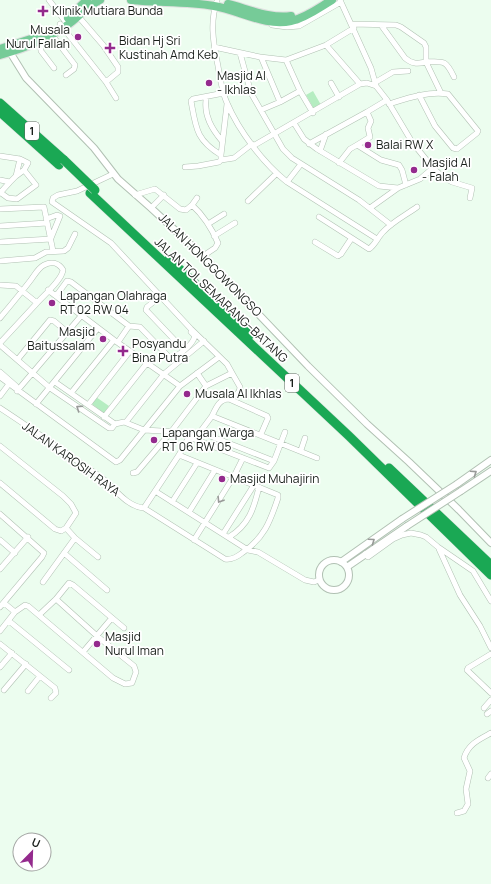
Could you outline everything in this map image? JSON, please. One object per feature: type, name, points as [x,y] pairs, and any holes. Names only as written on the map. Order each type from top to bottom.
[{"type":"highway","name":"JALAN TOL SEMARANG–BATANG","points":[[0,103],[349,436],[491,575]]},
{"type":"highway","name":"JALAN TOL SEMARANG–BATANG","points":[[0,112],[62,163]]},
{"type":"highway","name":"JALAN TOL SEMARANG–BATANG","points":[[92,192],[222,309],[491,565]]},
{"type":"main road","points":[[131,0],[149,2],[180,1],[215,4],[285,17],[294,16],[322,0]]},
{"type":"main road","points":[[215,4],[267,20],[285,22],[301,18],[332,0]]},
{"type":"main road","points":[[63,24],[78,16],[91,2]]},
{"type":"main road","points":[[5,50],[40,41],[91,2]]},
{"type":"main road","points":[[0,55],[5,50],[38,36],[50,33]]},
{"type":"street","points":[[49,0],[63,24],[116,98]]},
{"type":"street","points":[[377,239],[276,174],[252,145],[227,103],[224,93],[212,36],[215,4],[274,25],[293,27],[304,24],[341,1],[353,26],[376,84],[412,142],[433,168],[442,176],[452,182],[472,188],[470,198]]},
{"type":"street","points":[[78,16],[103,45],[118,67],[118,72],[106,82]]},
{"type":"street","points":[[381,25],[405,58],[409,61],[417,64],[426,62],[445,62],[454,77]]},
{"type":"street","points":[[214,47],[261,57],[286,60],[326,45],[353,26],[399,26],[420,40],[426,47],[426,62],[441,93]]},
{"type":"street","points":[[50,33],[75,65],[74,69],[66,75]]},
{"type":"street","points":[[40,41],[41,51],[54,68]]},
{"type":"street","points":[[326,45],[360,84]]},
{"type":"street","name":"JALAN HONGGOWONGSO","points":[[5,50],[26,78],[94,148],[122,184],[151,208],[203,256],[308,366],[367,424],[459,510],[491,543]]},
{"type":"street","points":[[240,53],[251,93],[283,149],[301,164],[370,208],[391,225]]},
{"type":"street","points":[[261,57],[280,102]]},
{"type":"street","points":[[286,60],[300,91],[313,113]]},
{"type":"street","points":[[224,93],[193,99],[191,101],[197,129],[201,138],[221,157],[234,158],[252,145],[313,113],[360,84],[376,84],[393,72],[408,71]]},
{"type":"street","points":[[331,83],[339,97]]},
{"type":"street","points":[[261,110],[300,91]]},
{"type":"street","points":[[309,144],[388,102],[419,95],[441,93],[450,95],[478,131],[457,149],[453,148],[435,126],[419,95]]},
{"type":"street","points":[[206,100],[206,113],[208,121],[222,141]]},
{"type":"street","points":[[185,167],[219,162],[221,157],[227,103]]},
{"type":"street","points":[[339,163],[350,149],[370,136],[368,128],[371,121],[367,112]]},
{"type":"street","points":[[294,123],[309,144],[339,163],[379,186],[398,188]]},
{"type":"street","points":[[320,151],[326,134]]},
{"type":"street","points":[[357,145],[381,160],[399,165],[406,185]]},
{"type":"street","points":[[0,156],[20,159],[28,162],[24,170],[16,176],[0,193],[8,198],[17,199],[36,185],[24,170]]},
{"type":"street","points":[[16,176],[20,159]]},
{"type":"street","points":[[288,182],[301,164]]},
{"type":"street","points":[[370,208],[398,188],[420,179],[433,168]]},
{"type":"street","points":[[56,296],[69,281],[130,326],[140,327],[170,359],[184,350],[194,339],[195,336],[111,243],[52,202],[53,198],[56,196],[77,191],[113,174]]},
{"type":"street","points":[[248,201],[276,174]]},
{"type":"street","points":[[0,180],[10,182]]},
{"type":"street","points":[[379,186],[383,194],[382,199]]},
{"type":"street","points":[[135,195],[155,189],[180,208],[186,210],[198,198]]},
{"type":"street","points":[[151,208],[164,195]]},
{"type":"street","points":[[192,205],[204,218],[218,243],[217,246],[203,256]]},
{"type":"street","points":[[0,209],[44,207],[53,252]]},
{"type":"street","points":[[319,217],[351,239],[369,249],[391,225],[417,207]]},
{"type":"street","points":[[208,224],[224,214]]},
{"type":"street","points":[[0,226],[47,221],[57,215],[60,216],[51,239]]},
{"type":"street","points":[[214,236],[235,224]]},
{"type":"street","points":[[0,261],[35,258],[44,253],[66,250],[75,234]]},
{"type":"street","points":[[0,242],[51,239]]},
{"type":"street","points":[[315,242],[338,256],[343,252],[351,239]]},
{"type":"street","points":[[0,318],[42,266],[48,263],[54,263],[60,266],[63,272],[37,303],[1,340],[32,374],[50,388],[107,427],[111,428],[115,424],[126,422],[144,430],[179,432],[269,468],[274,461],[285,432]]},
{"type":"street","points":[[0,285],[16,286],[37,303]]},
{"type":"street","points":[[48,290],[81,316],[180,386]]},
{"type":"street","points":[[160,297],[227,364],[240,387],[237,395],[229,400]]},
{"type":"street","points":[[160,297],[147,307],[146,310],[184,350]]},
{"type":"street","points":[[18,390],[81,316]]},
{"type":"street","points":[[18,359],[50,320],[54,321],[67,332]]},
{"type":"street","points":[[71,393],[130,326]]},
{"type":"street","points":[[36,404],[98,328]]},
{"type":"street","points":[[126,422],[164,374],[204,341]]},
{"type":"street","points":[[88,405],[130,351]]},
{"type":"street","points":[[0,377],[114,461],[118,462],[180,386],[219,357]]},
{"type":"street","points":[[104,417],[146,363]]},
{"type":"street","points":[[0,372],[18,390]]},
{"type":"street","points":[[197,373],[206,386]]},
{"type":"street","points":[[133,472],[137,472],[171,432],[206,386],[232,373]]},
{"type":"street","points":[[55,382],[115,424]]},
{"type":"street","points":[[0,396],[9,384]]},
{"type":"street","points":[[144,508],[189,437],[200,432],[221,401],[224,399],[266,415],[268,418],[261,434]]},
{"type":"street","name":"JALAN KAROSIH RAYA","points":[[0,408],[87,468],[131,504],[144,508],[225,559],[233,559],[248,550]]},
{"type":"street","points":[[212,416],[261,434],[317,458]]},
{"type":"street","points":[[200,432],[274,461]]},
{"type":"street","points":[[301,450],[305,438]]},
{"type":"street","points":[[0,446],[57,491],[71,504],[76,513],[66,528],[61,531],[56,529],[0,483]]},
{"type":"street","points":[[179,455],[234,476],[279,496],[263,535],[248,550]]},
{"type":"street","points":[[194,540],[234,476],[243,458]]},
{"type":"street","points":[[341,562],[402,519],[491,460]]},
{"type":"street","points":[[172,502],[197,462]]},
{"type":"street","points":[[188,512],[215,470]]},
{"type":"street","points":[[347,567],[491,470]]},
{"type":"street","points":[[223,534],[257,486]]},
{"type":"street","points":[[229,537],[236,533],[250,517],[257,486]]},
{"type":"street","points":[[155,491],[248,550],[258,552],[305,580],[314,582],[319,580]]},
{"type":"street","points":[[0,514],[44,552],[42,557],[2,605],[9,607],[24,605],[39,615],[113,678],[125,684],[132,683],[136,672],[134,666],[97,636],[56,599]]},
{"type":"street","points":[[66,528],[75,538],[98,557]]},
{"type":"street","points":[[365,554],[368,558],[393,539],[402,535],[411,533],[426,537],[473,571],[491,601]]},
{"type":"street","points":[[0,568],[28,537]]},
{"type":"street","points":[[43,582],[75,538]]},
{"type":"street","points":[[0,540],[15,553]]},
{"type":"street","points":[[438,547],[460,595],[480,626],[491,648]]},
{"type":"street","points":[[64,554],[107,590]]},
{"type":"street","points":[[333,560],[341,562],[349,571],[349,580],[340,590],[327,589],[319,580],[319,570],[325,563],[333,560]]},
{"type":"street","points":[[39,615],[56,599],[69,583],[111,619],[124,628]]},
{"type":"street","points":[[0,631],[15,612],[24,605]]},
{"type":"street","points":[[9,607],[15,612]]},
{"type":"street","points":[[83,652],[111,619]]},
{"type":"street","points":[[9,620],[70,670]]},
{"type":"street","points":[[0,644],[55,688],[56,693],[51,698]]},
{"type":"street","points":[[0,667],[12,653]]},
{"type":"street","points":[[491,654],[470,666],[467,670],[491,693]]},
{"type":"street","points":[[4,690],[26,664]]},
{"type":"street","points":[[28,691],[40,676]]},
{"type":"street","points":[[484,708],[491,700]]},
{"type":"street","points":[[456,813],[464,811],[468,804],[466,789],[470,771],[464,755],[470,746],[479,739],[491,733]]},
{"type":"green space","points":[[313,91],[321,105],[314,109],[306,95]]},
{"type":"green space","points":[[96,397],[109,406],[104,413],[92,404]]},
{"type":"place","name":"Klinik Mutiara Bunda","points":[[43,11]]},
{"type":"place","name":"Musala Nurul Fallah","points":[[78,37]]},
{"type":"place","name":"Bidan Hj Sri Kustinah Amd Keb","points":[[110,48]]},
{"type":"place","name":"Masjid Al - Ikhlas","points":[[209,83]]},
{"type":"place","name":"Balai RW X","points":[[368,145]]},
{"type":"place","name":"Masjid Al - Falah","points":[[414,170]]},
{"type":"place","name":"Lapangan Olahraga RT 02 RW 04","points":[[52,303]]},
{"type":"place","name":"Masjid Baitussalam","points":[[103,339]]},
{"type":"place","name":"Posyandu Bina Putra","points":[[123,351]]},
{"type":"place","name":"Musala Al Ikhlas","points":[[187,394]]},
{"type":"place","name":"Lapangan Warga RT 06 RW 05","points":[[154,440]]},
{"type":"place","name":"Masjid Muhajirin","points":[[222,479]]},
{"type":"place","name":"Masjid Nurul Iman","points":[[97,644]]}]
